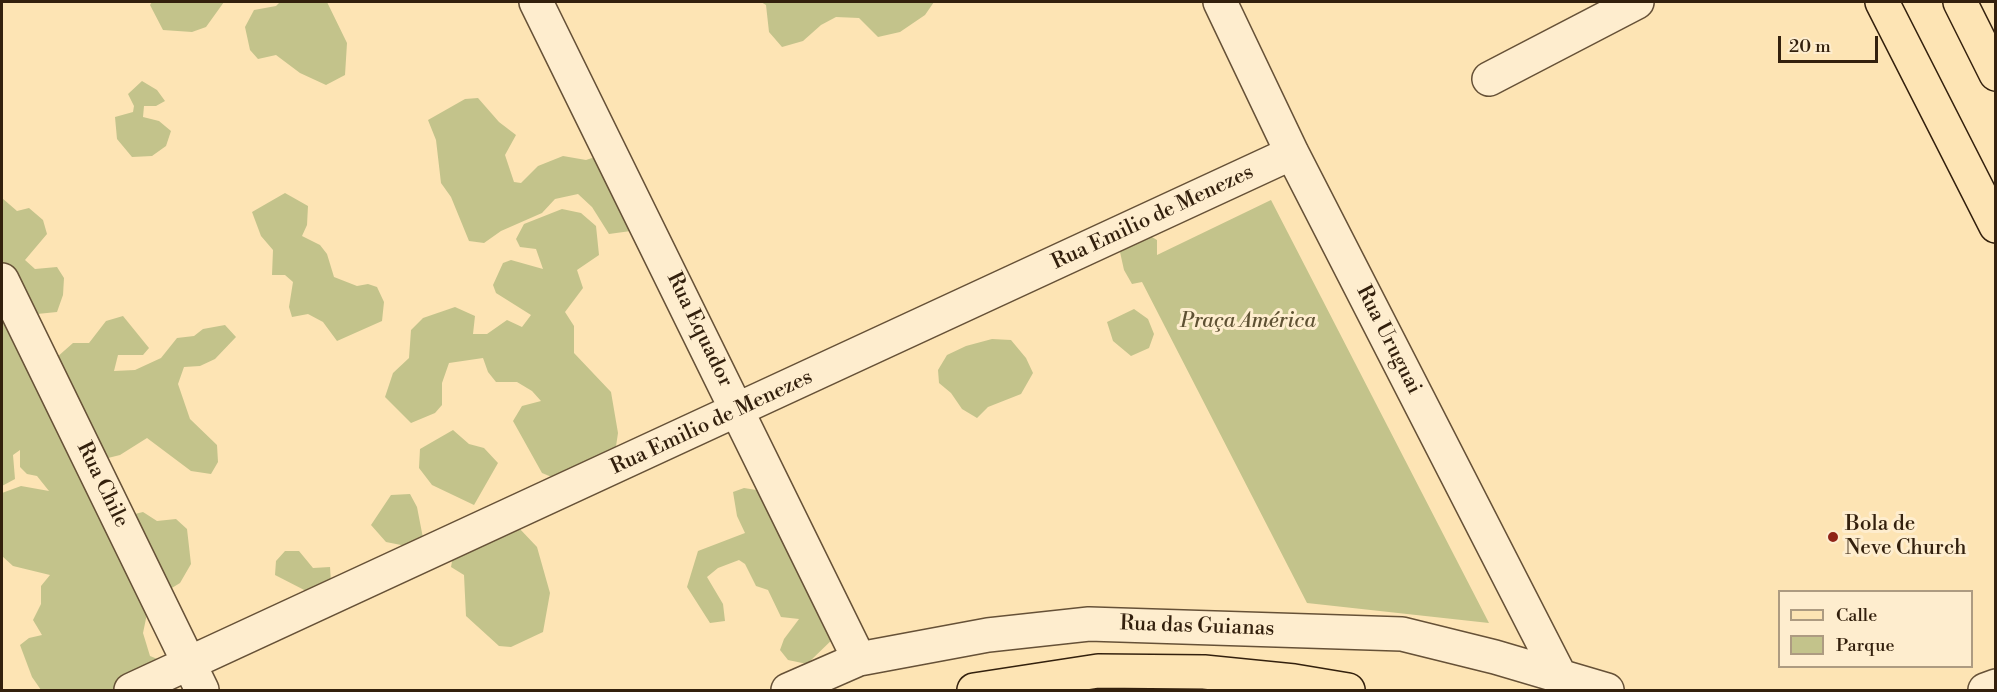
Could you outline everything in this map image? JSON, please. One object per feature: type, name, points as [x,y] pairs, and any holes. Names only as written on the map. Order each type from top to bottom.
[{"type":"main road","points":[[1882,2],[1995,226]]},
{"type":"main road","points":[[1960,2],[1995,74]]},
{"type":"main road","points":[[974,690],[1098,671],[1204,672],[1294,681],[1348,690]]},
{"type":"street","name":"Rua Equador","points":[[536,2],[859,659]]},
{"type":"street","name":"Rua Uruguai","points":[[1220,2],[1292,153],[1560,676]]},
{"type":"street","points":[[1489,79],[1637,2]]},
{"type":"street","name":"Rua Emilio de Menezes","points":[[131,690],[196,678],[739,411],[1292,153]]},
{"type":"street","name":"Rua Chile","points":[[2,280],[196,678]]},
{"type":"street","name":"Rua das Guianas","points":[[788,690],[859,659],[988,634],[1089,624],[1402,633],[1607,690]]},
{"type":"street","points":[[1985,690],[1995,686]]},
{"type":"green space","points":[[152,2],[224,2],[206,27],[192,32],[163,30],[150,5]]},
{"type":"green space","points":[[280,2],[327,2],[347,43],[345,75],[326,85],[300,73],[276,55],[258,59],[250,50],[245,27],[254,10],[276,6]]},
{"type":"green space","points":[[761,2],[934,2],[925,15],[900,32],[878,37],[859,18],[836,17],[821,25],[803,41],[782,47],[769,32],[766,5]]},
{"type":"green space","points":[[142,81],[157,90],[165,101],[156,106],[144,106],[143,117],[159,121],[171,131],[166,146],[152,156],[132,157],[117,139],[115,117],[133,112],[134,106],[128,94]]},
{"type":"green space","points":[[478,98],[499,122],[516,135],[505,155],[514,182],[521,183],[538,166],[563,156],[586,160],[595,157],[638,230],[609,234],[592,207],[578,194],[555,199],[542,213],[501,231],[484,243],[469,241],[451,197],[441,183],[436,140],[428,120],[465,99]]},
{"type":"green space","points":[[285,193],[308,206],[307,225],[302,236],[320,245],[327,254],[334,277],[357,286],[368,284],[377,287],[384,302],[382,321],[337,341],[323,322],[308,314],[292,317],[289,307],[293,282],[285,275],[272,275],[273,250],[261,236],[252,212]]},
{"type":"green space","points":[[2,198],[17,211],[29,208],[43,220],[47,234],[25,260],[35,269],[57,267],[64,278],[63,295],[57,312],[37,314],[18,297],[2,297]]},
{"type":"green space","name":"Praça América","points":[[1271,200],[1489,623],[1307,603],[1142,282],[1132,284],[1124,270],[1118,243],[1145,233],[1157,240],[1157,255]]},
{"type":"green space","points":[[562,209],[581,213],[596,226],[599,255],[577,270],[583,288],[565,312],[574,326],[574,353],[611,392],[618,433],[615,453],[559,480],[542,473],[513,421],[522,406],[541,401],[532,391],[517,382],[496,382],[488,372],[483,358],[449,363],[442,383],[442,405],[435,413],[411,423],[385,397],[393,373],[409,358],[411,330],[423,318],[455,307],[475,316],[473,334],[487,334],[507,320],[522,327],[531,315],[496,293],[493,285],[503,263],[511,260],[543,269],[536,249],[520,247],[516,239],[524,224]]},
{"type":"green space","points":[[2,298],[56,358],[73,343],[89,343],[106,321],[123,316],[149,348],[143,355],[118,355],[114,371],[135,370],[161,358],[177,338],[194,336],[203,329],[225,325],[236,337],[215,359],[200,366],[184,367],[178,384],[190,419],[217,445],[218,462],[211,474],[191,471],[147,438],[120,455],[104,459],[127,516],[143,512],[157,521],[176,519],[187,529],[191,564],[180,583],[162,594],[148,609],[143,633],[150,656],[175,666],[167,690],[41,690],[32,677],[20,645],[29,638],[42,635],[33,620],[41,604],[41,586],[50,575],[13,566],[2,556],[2,493],[21,486],[49,491],[37,476],[27,474],[20,467],[20,450],[13,455],[15,479],[2,486]]},
{"type":"green space","points":[[1134,309],[1148,319],[1154,334],[1149,348],[1131,356],[1113,341],[1107,322]]},
{"type":"green space","points":[[992,339],[1011,340],[1026,358],[1033,373],[1021,394],[988,407],[977,418],[962,409],[951,393],[939,383],[938,370],[947,355],[966,346]]},
{"type":"green space","points":[[453,430],[469,444],[484,448],[498,463],[474,505],[432,485],[419,468],[420,449]]},
{"type":"green space","points":[[744,488],[769,492],[838,634],[807,664],[788,660],[780,650],[784,639],[799,619],[781,617],[768,590],[756,586],[745,564],[739,560],[718,568],[707,577],[723,604],[725,621],[710,623],[687,587],[698,551],[745,533],[737,516],[733,492]]},
{"type":"green space","points":[[410,494],[417,507],[423,538],[406,546],[386,542],[371,525],[391,495]]},
{"type":"green space","points":[[519,528],[537,547],[550,593],[543,632],[511,647],[499,646],[466,616],[464,575],[451,567],[454,551]]},
{"type":"green space","points":[[285,551],[299,551],[313,568],[330,567],[331,582],[314,595],[275,575],[276,561]]},
{"type":"place","name":"Bola de Neve Church","points":[[1833,537]]}]
